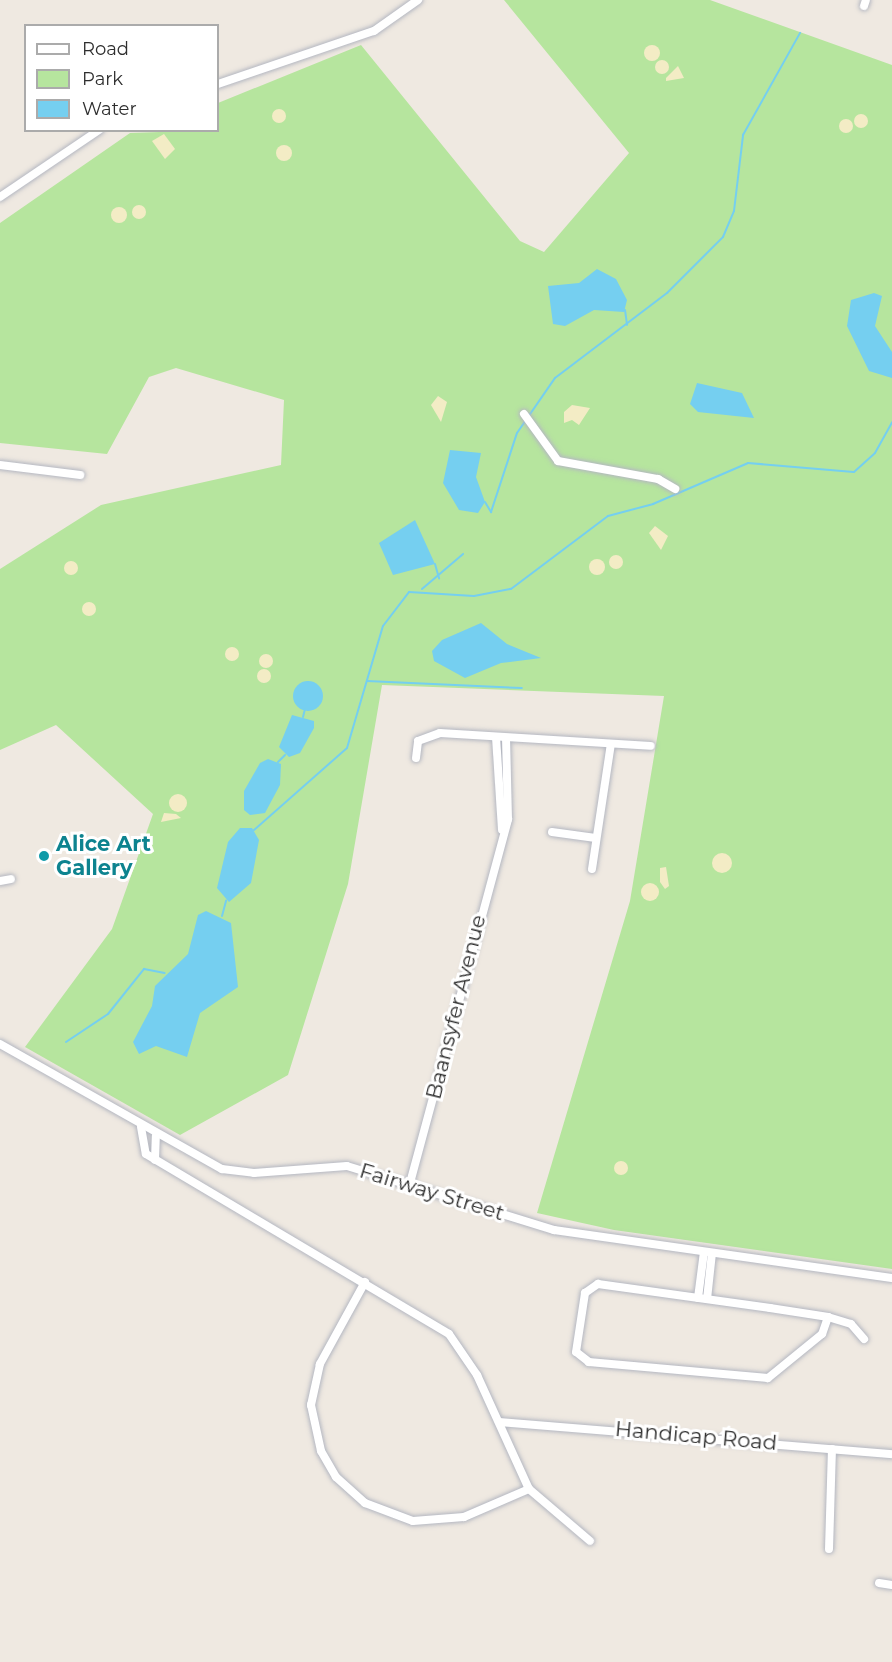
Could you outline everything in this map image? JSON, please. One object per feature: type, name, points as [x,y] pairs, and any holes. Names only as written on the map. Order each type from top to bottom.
[{"type":"street","points":[[219,84],[383,27],[418,0]]},
{"type":"street","points":[[0,197],[96,132]]},
{"type":"street","points":[[524,414],[533,419],[541,445],[558,461],[658,479],[675,489]]},
{"type":"street","points":[[0,465],[80,475]]},
{"type":"street","points":[[416,758],[415,746],[429,734],[651,746]]},
{"type":"street","name":"Baansyfer Avenue","points":[[496,736],[502,830]]},
{"type":"street","name":"Baansyfer Avenue","points":[[411,1184],[502,830],[508,819],[509,785],[506,738]]},
{"type":"street","points":[[592,869],[611,744]]},
{"type":"street","points":[[499,785],[509,785]]},
{"type":"street","points":[[552,832],[597,838]]},
{"type":"street","points":[[0,881],[10,879]]},
{"type":"street","name":"Fairway Street","points":[[0,1044],[210,1166],[238,1172],[333,1165],[411,1184],[554,1230],[892,1278]]},
{"type":"street","points":[[141,1127],[144,1153],[365,1282],[454,1339],[500,1422],[529,1488],[590,1541]]},
{"type":"street","points":[[155,1160],[156,1136]]},
{"type":"street","points":[[698,1298],[708,1252]]},
{"type":"street","points":[[707,1299],[708,1252]]},
{"type":"street","points":[[365,1282],[320,1364],[311,1405],[321,1451],[339,1480],[382,1513],[430,1522],[464,1517],[529,1488]]},
{"type":"street","points":[[828,1317],[822,1334],[768,1378],[589,1362],[577,1355],[591,1285],[828,1317],[851,1324],[864,1339]]},
{"type":"street","name":"Handicap Road","points":[[500,1422],[892,1454]]},
{"type":"street","points":[[829,1549],[832,1449]]},
{"type":"street","points":[[879,1583],[892,1585]]},
{"type":"green space","points":[[504,0],[710,0],[892,65],[892,1269],[614,1230],[537,1213],[630,901],[664,696],[382,685],[348,884],[288,1075],[180,1135],[25,1047],[112,929],[153,814],[56,725],[0,750],[0,569],[101,505],[281,465],[284,400],[176,368],[149,377],[107,454],[0,443],[0,223],[130,133],[219,132],[219,103],[361,45],[520,241],[544,252],[629,153]]},
{"type":"sand","points":[[649,45],[655,45],[660,53],[658,59],[649,61],[644,56],[644,50]]},
{"type":"sand","points":[[659,60],[665,60],[669,67],[665,74],[659,74],[655,70],[655,64]]},
{"type":"sand","points":[[678,66],[684,78],[666,81],[666,78]]},
{"type":"sand","points":[[279,109],[284,111],[286,116],[284,121],[279,123],[274,121],[272,116],[274,111]]},
{"type":"sand","points":[[861,114],[866,116],[868,121],[866,126],[861,128],[856,126],[854,121],[856,116]]},
{"type":"sand","points":[[846,119],[851,121],[853,126],[851,131],[846,133],[841,131],[839,126],[841,121]]},
{"type":"sand","points":[[164,134],[175,149],[165,159],[152,141]]},
{"type":"sand","points":[[284,145],[290,147],[292,153],[290,159],[284,161],[278,159],[276,153],[278,147]]},
{"type":"sand","points":[[136,205],[142,205],[146,212],[142,219],[136,219],[132,215],[132,209]]},
{"type":"sand","points":[[119,207],[127,215],[119,223],[111,215]]},
{"type":"sand","points":[[438,396],[447,402],[441,422],[431,405]]},
{"type":"sand","points":[[572,405],[590,408],[579,425],[572,420],[564,423],[564,412]]},
{"type":"sand","points":[[655,526],[668,536],[661,550],[649,533]]},
{"type":"sand","points":[[616,555],[621,557],[623,562],[621,567],[616,569],[611,567],[609,562],[611,557]]},
{"type":"sand","points":[[597,559],[605,567],[597,575],[589,567]]},
{"type":"sand","points":[[68,561],[74,561],[78,568],[74,575],[68,575],[64,571],[64,565]]},
{"type":"sand","points":[[86,602],[92,602],[96,609],[92,616],[86,616],[82,612],[82,606]]},
{"type":"sand","points":[[232,647],[237,649],[239,654],[237,659],[232,661],[227,659],[225,654],[227,649]]},
{"type":"sand","points":[[263,654],[269,654],[273,661],[269,668],[263,668],[259,664],[259,658]]},
{"type":"sand","points":[[261,669],[267,669],[271,676],[267,683],[261,683],[257,679],[257,673]]},
{"type":"sand","points":[[178,794],[184,797],[187,803],[184,809],[178,812],[172,809],[169,803],[172,797]]},
{"type":"sand","points":[[164,813],[176,814],[181,818],[161,822]]},
{"type":"sand","points":[[722,853],[729,856],[732,863],[729,870],[722,873],[715,870],[712,863],[715,856]]},
{"type":"sand","points":[[666,867],[669,886],[665,889],[660,882],[660,868]]},
{"type":"sand","points":[[646,883],[654,883],[659,888],[657,899],[646,901],[641,896],[641,888]]},
{"type":"sand","points":[[621,1161],[626,1163],[628,1168],[626,1173],[621,1175],[616,1173],[614,1168],[616,1163]]},
{"type":"water","points":[[597,269],[616,279],[627,300],[624,312],[594,310],[565,326],[553,324],[548,286],[579,283]]},
{"type":"water","points":[[874,293],[882,296],[875,326],[892,352],[892,378],[869,371],[847,326],[851,300]]},
{"type":"water","points":[[697,383],[742,393],[754,418],[698,412],[690,404]]},
{"type":"water","points":[[450,450],[481,453],[476,477],[485,502],[478,513],[459,510],[443,483]]},
{"type":"water","points":[[415,520],[435,564],[393,575],[379,543]]},
{"type":"water","points":[[481,623],[507,644],[541,658],[501,663],[465,678],[434,661],[432,651],[442,640]]},
{"type":"water","points":[[308,681],[314,682],[322,690],[322,702],[314,710],[308,711],[302,710],[294,702],[293,696],[294,690],[302,682]]},
{"type":"water","points":[[292,715],[314,721],[314,728],[300,753],[289,757],[279,747]]},
{"type":"water","points":[[268,759],[281,764],[280,785],[265,813],[250,815],[244,810],[244,791],[260,763]]},
{"type":"water","points":[[240,828],[252,828],[259,840],[251,883],[229,902],[217,888],[228,842]]},
{"type":"water","points":[[206,911],[231,923],[238,987],[200,1013],[187,1057],[156,1046],[139,1054],[133,1042],[152,1006],[155,986],[188,954],[198,915]]},
{"type":"waterway","points":[[491,512],[517,433],[555,378],[667,293],[723,237],[734,211],[743,135],[800,33]]},
{"type":"waterway","points":[[625,310],[627,325]]},
{"type":"waterway","points":[[254,830],[347,748],[383,626],[409,592],[474,596],[511,589],[608,516],[653,504],[748,463],[854,472],[875,453],[892,422]]},
{"type":"waterway","points":[[485,502],[491,512]]},
{"type":"waterway","points":[[422,589],[463,554]]},
{"type":"waterway","points":[[435,564],[439,578]]},
{"type":"waterway","points":[[367,681],[522,688]]},
{"type":"waterway","points":[[303,717],[305,709]]},
{"type":"waterway","points":[[278,762],[285,755]]},
{"type":"waterway","points":[[222,916],[226,901]]},
{"type":"waterway","points":[[66,1042],[108,1014],[144,969],[165,973]]},
{"type":"place","name":"Alice Art Gallery","points":[[44,856]]}]
